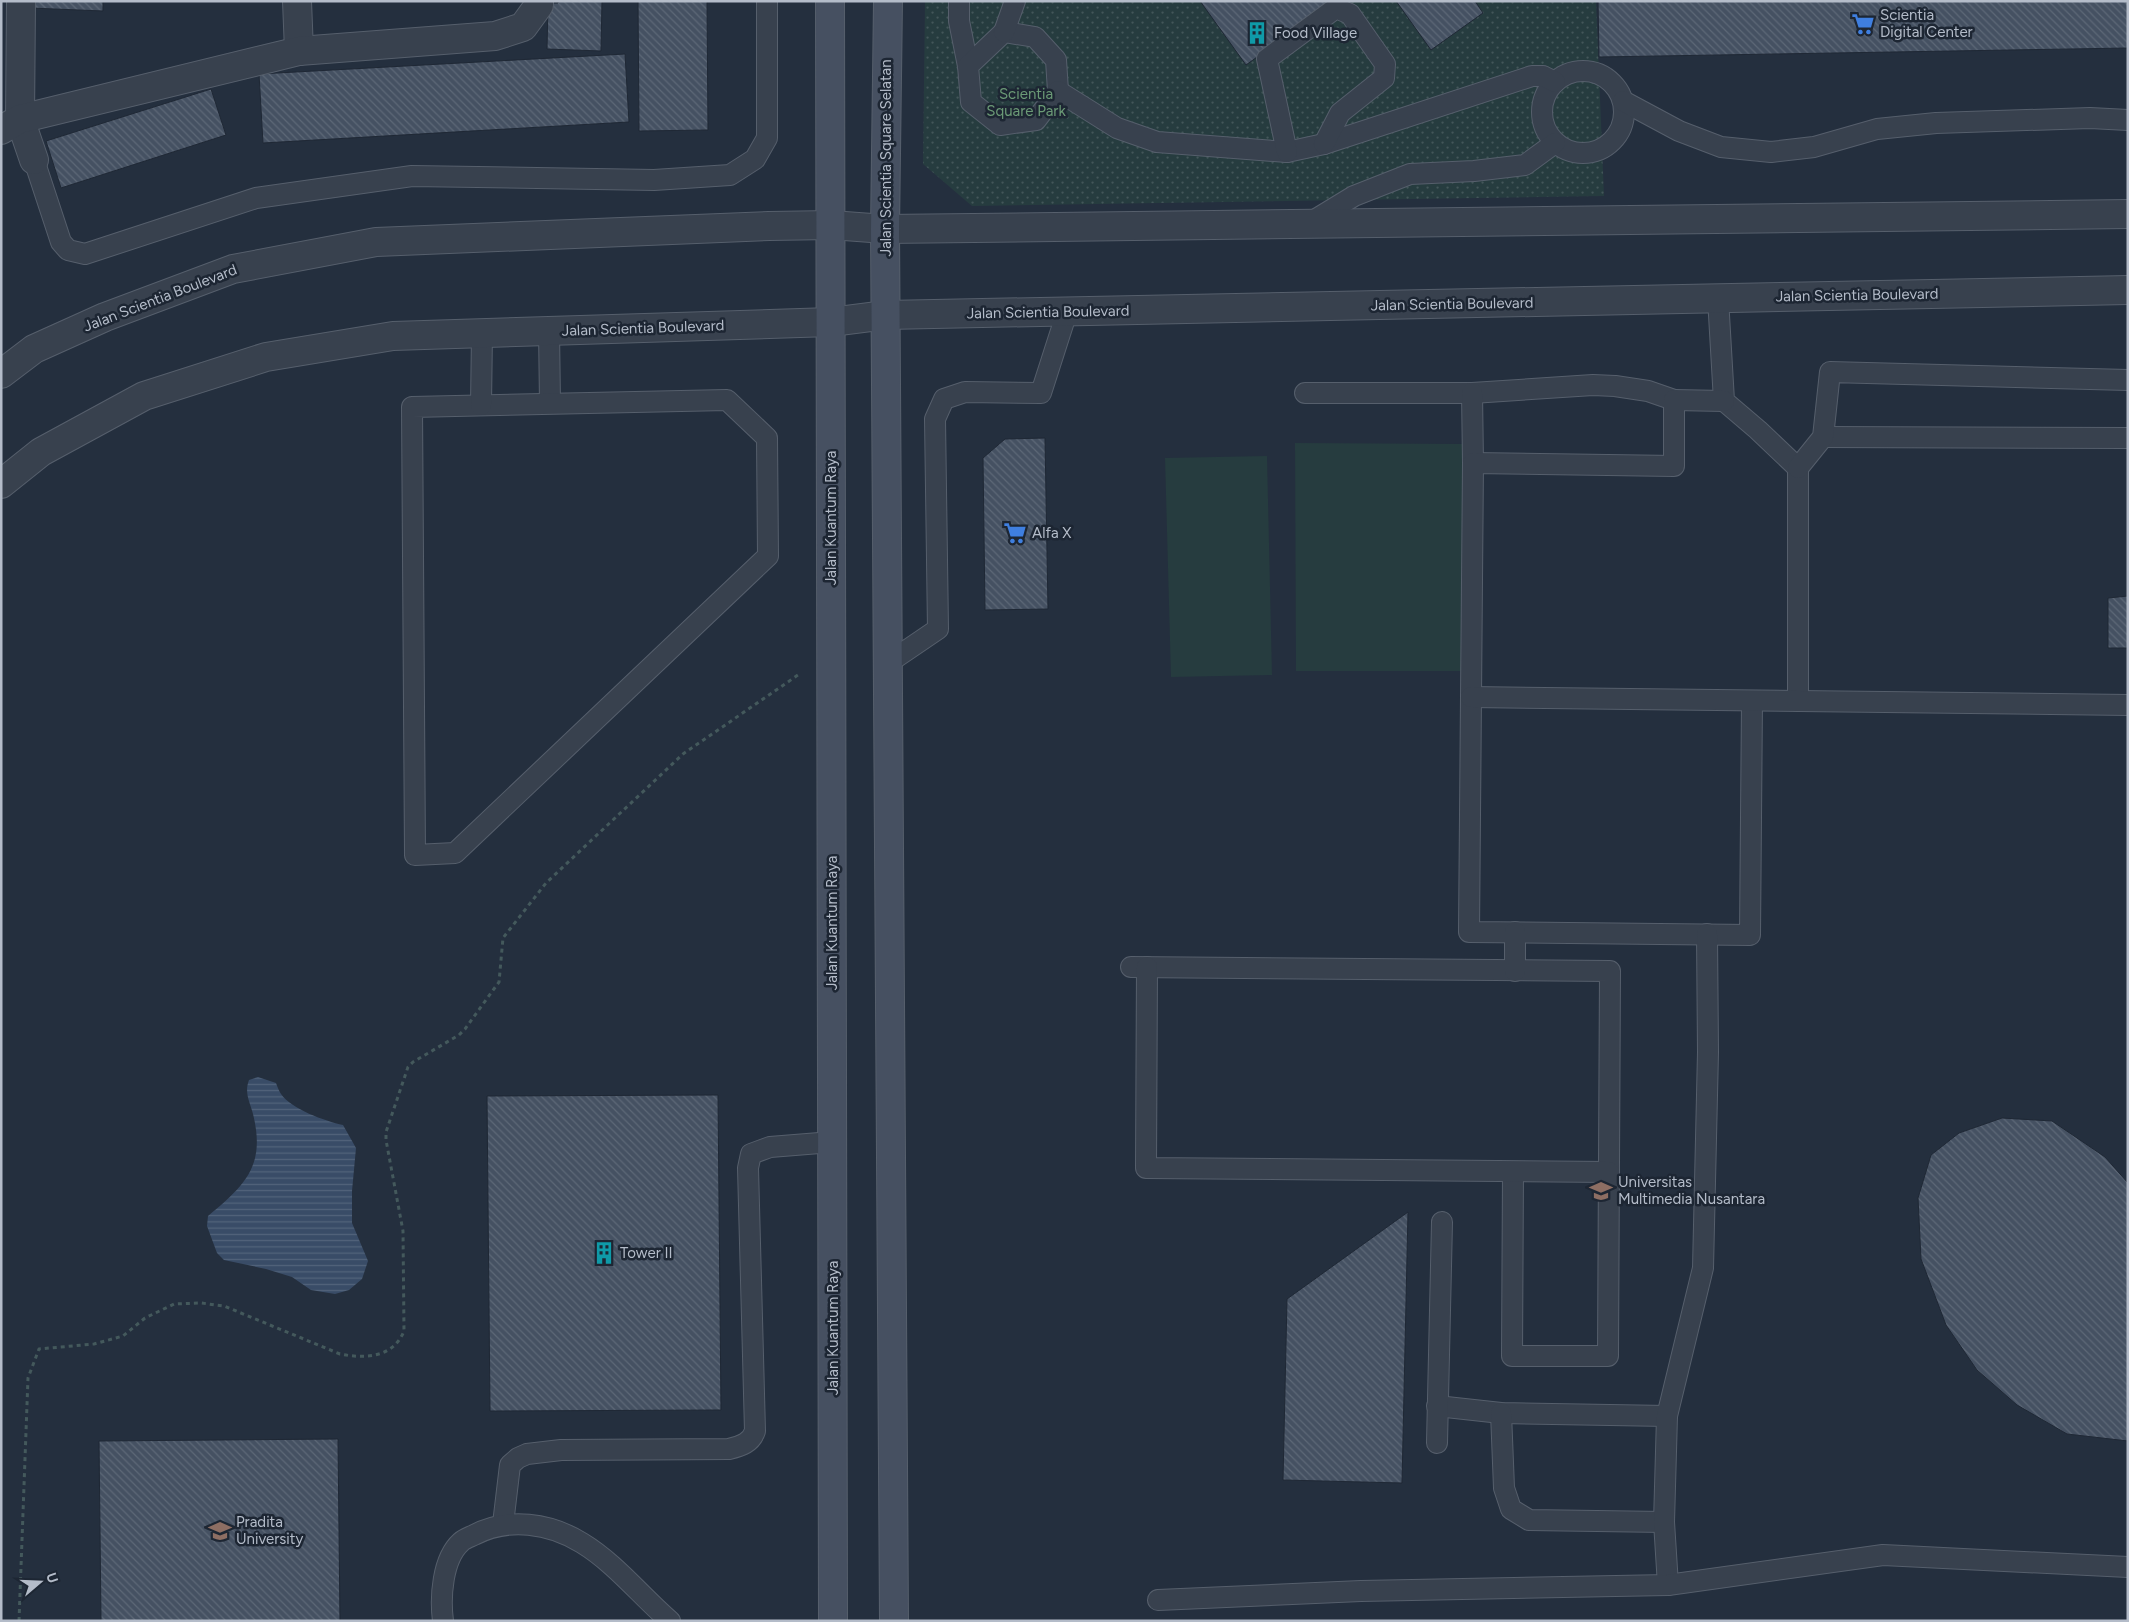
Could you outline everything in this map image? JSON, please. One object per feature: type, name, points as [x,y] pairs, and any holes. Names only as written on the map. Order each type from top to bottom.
[{"type":"street","points":[[20,1],[10,124],[34,160]]},
{"type":"street","points":[[297,1],[300,51]]},
{"type":"street","points":[[830,1],[831,225]]},
{"type":"street","name":"Jalan Scientia Square Selatan","points":[[886,315],[885,229],[888,1]]},
{"type":"street","points":[[10,124],[300,51],[495,36],[523,27],[539,3]]},
{"type":"street","name":"Jalan Scientia Boulevard","points":[[1,374],[34,349],[105,317],[234,269],[376,242],[831,225],[885,229],[2128,214]]},
{"type":"street","name":"Jalan Kuantum Raya","points":[[831,225],[833,1621]]},
{"type":"street","name":"Jalan Scientia Boulevard","points":[[1,484],[41,452],[144,396],[266,358],[393,336],[831,322],[886,315],[2128,290]]},
{"type":"street","points":[[886,315],[894,1621]]},
{"type":"lane","points":[[34,160],[61,242],[68,250],[85,254],[256,198],[412,176],[654,180],[730,175],[755,159],[767,138],[767,1]]},
{"type":"lane","points":[[959,1],[959,22],[968,66],[971,102],[1000,125],[1036,120],[1058,91],[1056,60],[1035,37],[1004,32]]},
{"type":"lane","points":[[968,66],[1004,32],[1015,1]]},
{"type":"lane","points":[[1287,152],[1267,59],[1336,8],[1350,14],[1385,64],[1384,78],[1340,113],[1324,144]]},
{"type":"lane","points":[[1586,71],[1602,76],[1615,86],[1623,101],[1624,123],[1614,142],[1595,152],[1574,152],[1555,143],[1546,129],[1542,113],[1546,96],[1555,82],[1570,74],[1586,71]]},
{"type":"lane","points":[[1058,91],[1117,128],[1156,142],[1287,152],[1324,144],[1532,76],[1543,76],[1555,82]]},
{"type":"lane","points":[[1623,101],[1679,131],[1721,147],[1771,152],[1814,147],[1877,129],[1926,124],[2090,118],[2128,120]]},
{"type":"lane","points":[[1308,224],[1354,196],[1410,174],[1474,171],[1526,165],[1555,143]]},
{"type":"lane","points":[[1718,298],[1724,401]]},
{"type":"lane","points":[[888,663],[938,629],[935,419],[944,399],[966,392],[1041,393],[1067,312]]},
{"type":"lane","points":[[549,331],[550,404]]},
{"type":"lane","points":[[481,405],[482,333]]},
{"type":"lane","points":[[1798,701],[1798,468],[1823,437],[1830,372],[2128,380]]},
{"type":"lane","points":[[1305,393],[1472,393],[1593,385],[1648,391],[1674,400],[1724,401],[1798,468]]},
{"type":"lane","points":[[1472,393],[1470,932],[1750,935],[1752,701]]},
{"type":"lane","points":[[727,400],[767,438],[768,556],[455,853],[415,855],[412,407],[481,405],[727,400]]},
{"type":"lane","points":[[1473,463],[1674,466],[1674,400]]},
{"type":"lane","points":[[1823,437],[2128,438]]},
{"type":"lane","points":[[1471,697],[2128,705]]},
{"type":"lane","points":[[1514,971],[1515,932]]},
{"type":"lane","points":[[1668,1585],[1664,1522],[1667,1416],[1703,1268],[1708,1052],[1707,934]]},
{"type":"lane","points":[[1514,1172],[1512,1356],[1608,1356],[1609,1172],[1610,971],[1139,967],[1146,1168],[1609,1172]]},
{"type":"lane","points":[[503,1524],[510,1465],[518,1458],[527,1454],[561,1450],[729,1449],[739,1447],[753,1438],[756,1431],[748,1168],[751,1154],[770,1146],[832,1142]]},
{"type":"lane","points":[[1437,1443],[1442,1222]]},
{"type":"lane","points":[[1437,1406],[1501,1413],[1667,1416]]},
{"type":"lane","points":[[1501,1413],[1504,1488],[1511,1509],[1528,1520],[1664,1522]]},
{"type":"lane","points":[[443,1621],[440,1603],[446,1567],[460,1542],[503,1524],[530,1524],[558,1532],[581,1542],[603,1558],[670,1621]]},
{"type":"lane","points":[[1158,1600],[1361,1591],[1668,1585],[1883,1555],[2128,1567]]},
{"type":"path","points":[[19,1621],[28,1378],[39,1349],[94,1344],[123,1336],[145,1318],[174,1304],[201,1302],[224,1306],[348,1355],[371,1356],[388,1351],[400,1342],[404,1331],[403,1231],[386,1132],[408,1067],[413,1062],[459,1035],[465,1029],[499,982],[502,943],[507,930],[546,883],[683,754],[832,652]]},
{"type":"green space","name":"Scientia Square Park","points":[[925,1],[1596,1],[1604,196],[972,206],[923,164]]},
{"type":"green space","points":[[1295,443],[1462,444],[1463,671],[1296,671]]},
{"type":"green space","points":[[1267,456],[1272,675],[1171,677],[1165,458]]},
{"type":"water","points":[[258,1077],[276,1083],[280,1093],[292,1105],[327,1121],[343,1125],[356,1148],[352,1191],[352,1223],[368,1261],[362,1279],[349,1290],[335,1294],[311,1290],[292,1277],[224,1260],[217,1253],[207,1226],[208,1216],[242,1184],[254,1161],[257,1148],[256,1132],[247,1089],[249,1080]]},
{"type":"building","points":[[30,1],[103,1],[103,11],[30,8]]},
{"type":"building","points":[[558,1],[602,1],[601,51],[547,49],[548,3],[558,3]]},
{"type":"building","points":[[638,1],[707,1],[708,130],[639,131]]},
{"type":"building","name":"Food Village","points":[[1200,1],[1335,1],[1246,65]]},
{"type":"building","points":[[1396,1],[1475,1],[1483,13],[1431,50]]},
{"type":"building","name":"Scientia Digital Center","points":[[1598,1],[2128,1],[2128,48],[1599,57]]},
{"type":"building","points":[[625,54],[629,122],[263,143],[259,74]]},
{"type":"building","points":[[211,89],[226,135],[61,188],[46,141]]},
{"type":"building","name":"Alfa X","points":[[1045,438],[1048,609],[985,610],[983,458],[1005,439]]},
{"type":"building","points":[[2128,596],[2128,648],[2108,648],[2108,598]]},
{"type":"building","name":"Tower II","points":[[718,1095],[721,1410],[490,1411],[487,1096]]},
{"type":"building","points":[[2002,1118],[2052,1121],[2105,1157],[2128,1183],[2128,1441],[2067,1434],[2017,1405],[1977,1370],[1946,1325],[1921,1259],[1918,1198],[1931,1155],[1959,1133]]},
{"type":"building","points":[[1408,1212],[1402,1483],[1283,1480],[1287,1299]]},
{"type":"building","name":"Pradita University","points":[[338,1439],[340,1621],[101,1621],[99,1441]]},
{"type":"place","name":"Scientia Digital Center","points":[[1863,24]]},
{"type":"place","name":"Food Village","points":[[1257,33]]},
{"type":"place","name":"Alfa X","points":[[1015,533]]},
{"type":"place","name":"Universitas Multimedia Nusantara","points":[[1601,1191]]},
{"type":"place","name":"Tower II","points":[[604,1253]]},
{"type":"place","name":"Pradita University","points":[[220,1531]]}]
